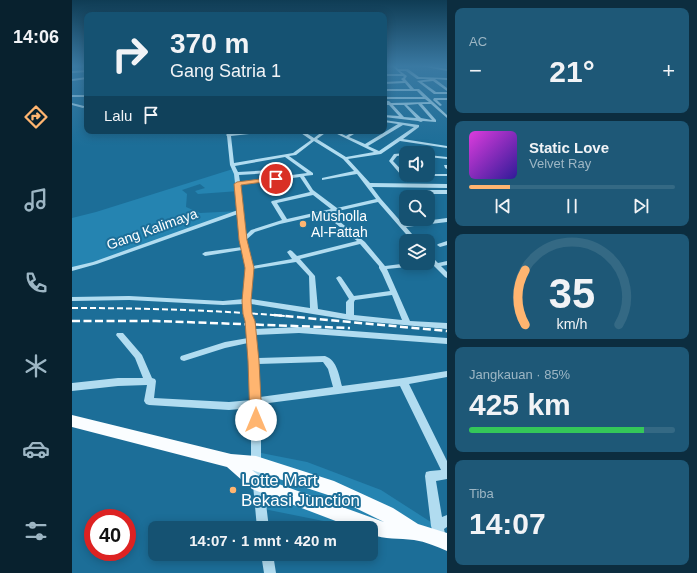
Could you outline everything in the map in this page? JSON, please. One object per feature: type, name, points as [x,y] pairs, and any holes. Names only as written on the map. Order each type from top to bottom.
[{"type":"main road","points":[[72,421],[231,461],[256,463],[334,489],[387,514],[415,532]]},
{"type":"main road","points":[[231,461],[257,484],[382,530],[443,532]]},
{"type":"street","points":[[435,93],[447,93]]},
{"type":"street","points":[[390,94],[393,98]]},
{"type":"street","points":[[387,96],[390,94],[422,94],[428,98],[447,118]]},
{"type":"street","points":[[72,97],[84,96]]},
{"type":"street","points":[[387,97],[428,98]]},
{"type":"street","points":[[447,99],[434,99],[447,112]]},
{"type":"street","points":[[387,100],[403,118]]},
{"type":"street","points":[[404,103],[421,121]]},
{"type":"street","points":[[419,103],[434,119]]},
{"type":"street","points":[[390,104],[432,103]]},
{"type":"street","points":[[72,104],[83,107]]},
{"type":"street","points":[[387,117],[421,121],[435,121],[434,119],[447,118]]},
{"type":"street","points":[[346,158],[379,153],[418,126],[387,118]]},
{"type":"street","points":[[387,133],[403,123]]},
{"type":"street","points":[[229,134],[232,165],[236,174],[244,248],[250,268],[247,301],[254,361],[257,484],[262,521]]},
{"type":"street","points":[[305,134],[346,158],[399,223]]},
{"type":"street","points":[[232,165],[294,154],[321,134]]},
{"type":"street","points":[[340,134],[379,153]]},
{"type":"street","points":[[347,137],[352,134]]},
{"type":"street","points":[[365,146],[385,134]]},
{"type":"street","points":[[398,139],[419,146],[447,146]]},
{"type":"street","points":[[384,149],[397,154],[391,159],[391,162],[399,170]]},
{"type":"street","points":[[237,184],[311,174],[286,156]]},
{"type":"street","points":[[435,157],[447,158]]},
{"type":"street","points":[[236,174],[271,171],[276,179]]},
{"type":"street","points":[[324,179],[358,172]]},
{"type":"street","points":[[435,175],[447,174]]},
{"type":"street","points":[[301,175],[314,193],[336,210]]},
{"type":"street","points":[[370,187],[436,186],[446,190]]},
{"type":"street","points":[[370,187],[446,190]]},
{"type":"street","points":[[435,191],[446,190]]},
{"type":"street","points":[[285,221],[274,202],[314,193]]},
{"type":"street","points":[[242,231],[253,231],[285,221],[379,200]]},
{"type":"street","name":"Gang Kalimaya","points":[[72,269],[95,263],[240,211]]},
{"type":"street","points":[[326,213],[356,236],[382,268],[407,323]]},
{"type":"street","points":[[435,222],[447,220]]},
{"type":"street","points":[[402,226],[409,234]]},
{"type":"street","points":[[243,240],[253,231]]},
{"type":"street","points":[[250,268],[361,242]]},
{"type":"street","points":[[440,245],[447,243]]},
{"type":"street","points":[[205,254],[244,248]]},
{"type":"street","points":[[294,257],[312,276],[314,311]]},
{"type":"street","points":[[435,263],[447,263]]},
{"type":"street","points":[[382,268],[399,266]]},
{"type":"street","points":[[435,266],[447,276]]},
{"type":"street","points":[[339,278],[352,298]]},
{"type":"street","points":[[352,298],[393,293]]},
{"type":"street","points":[[72,299],[144,298],[223,303],[247,301],[350,317],[447,326]]},
{"type":"street","points":[[350,317],[350,302],[352,298]]},
{"type":"street","points":[[184,358],[251,336],[299,330],[447,341]]},
{"type":"street","points":[[120,335],[139,357],[149,381],[152,381],[149,401],[229,406],[403,382],[447,374]]},
{"type":"street","points":[[254,361],[324,359],[330,362],[338,390]]},
{"type":"street","points":[[72,387],[118,382],[149,381]]},
{"type":"street","points":[[403,382],[447,472],[444,475],[430,476],[443,532]]},
{"type":"street","points":[[268,561],[270,573]]},
{"type":"shaded area","points":[[233,169],[239,191],[198,194],[195,191],[205,188],[200,184],[182,190],[187,194],[186,207],[200,213],[240,211],[95,263],[72,269],[72,218],[96,212]]},
{"type":"shaded area","points":[[256,452],[307,462],[381,490],[437,526],[440,538],[378,529],[378,521],[323,521],[259,508]]},
{"type":"railway","points":[[72,308],[125,308],[232,312],[284,316]]},
{"type":"railway","points":[[274,315],[284,316]]},
{"type":"railway","points":[[284,316],[447,331]]},
{"type":"railway","points":[[72,321],[156,321],[350,328]]},
{"type":"place","name":"Musholla Al-Fattah","points":[[303,224]]},
{"type":"place","name":"Lotte Mart Bekasi Junction","points":[[233,490]]},
{"type":"route","points":[[256,420],[254,361],[250,318],[247,314],[250,268],[243,240],[239,191],[237,184],[276,179]]}]
